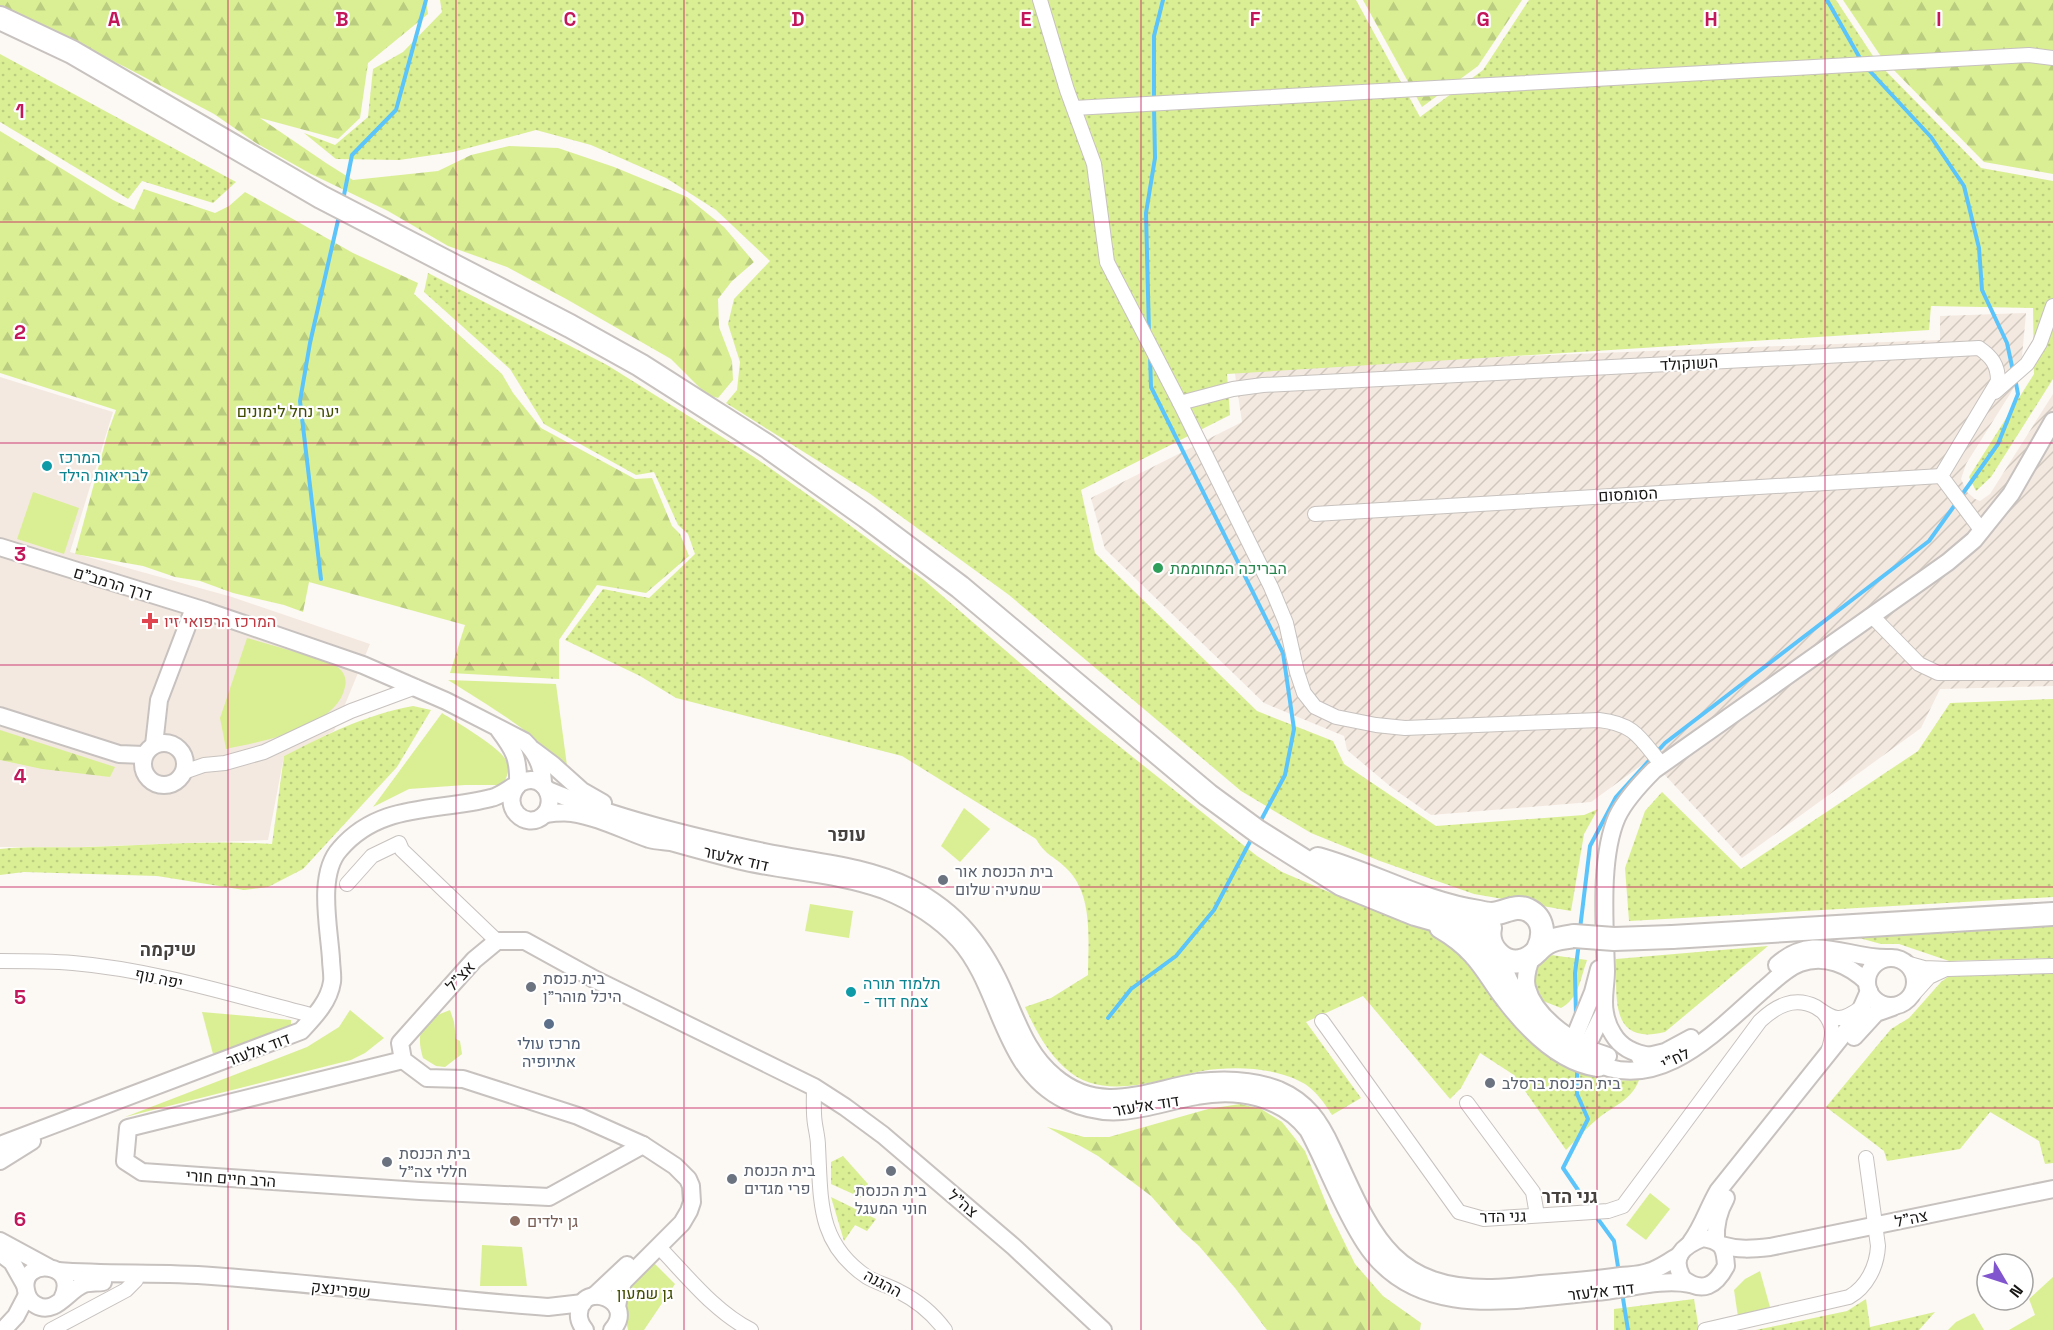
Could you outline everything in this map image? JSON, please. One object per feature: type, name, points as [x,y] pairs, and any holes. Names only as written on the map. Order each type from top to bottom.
[{"type":"highway","points":[[0,18],[72,52],[321,197],[570,326],[640,365],[709,409],[828,489],[960,587],[1208,795],[1257,831],[1341,884],[1424,916],[1475,931],[1486,936],[1495,948],[1516,962],[1535,953],[1548,942],[1574,936]]},
{"type":"highway","points":[[1293,853],[1337,864],[1440,903],[1477,912],[1493,914],[1512,908],[1521,908],[1536,916],[1541,924],[1542,941],[1535,953]]},
{"type":"highway","points":[[1495,948],[1492,923],[1504,911]]},
{"type":"highway","points":[[1541,924],[1556,932],[1574,936],[1614,939],[2053,914]]},
{"type":"highway","points":[[1424,916],[1470,948],[1510,1002],[1544,1038],[1583,1063],[1598,1065]]},
{"type":"street","points":[[1040,0],[1094,164],[1107,262],[1275,595],[1286,623],[1304,693],[1316,707],[1336,717],[1405,728],[1599,720],[1615,722],[1634,731],[1662,765]]},
{"type":"street","points":[[1074,108],[2017,56],[2053,58]]},
{"type":"street","points":[[1991,395],[2027,364],[2040,343],[2053,306]]},
{"type":"street","name":"השוקולד","points":[[1180,403],[1233,389],[1263,385],[1979,348],[1988,354],[1998,370],[1998,381],[1941,476]]},
{"type":"street","points":[[1651,1056],[1636,1054],[1620,1042],[1612,1034],[1604,1012],[1606,864],[1617,817],[1648,776],[1662,765],[1948,562],[1974,540],[2011,494],[2053,421]]},
{"type":"street","points":[[1941,476],[1982,531]]},
{"type":"street","name":"הסומסום","points":[[1315,514],[1941,476]]},
{"type":"street","name":"דרך הרמב\"ם","points":[[0,547],[200,610],[363,665],[416,687],[524,741],[582,790],[618,811],[653,825]]},
{"type":"street","points":[[0,716],[119,754],[153,753],[181,749],[185,766],[174,783],[159,785],[147,777],[153,753],[159,717],[159,700],[200,610]]},
{"type":"street","points":[[1872,616],[1919,664],[1938,674],[2053,673]]},
{"type":"street","points":[[185,766],[225,763],[264,752],[351,711],[416,687]]},
{"type":"street","name":"דרך הרמב\"ם","points":[[497,727],[515,752],[519,769],[519,784]]},
{"type":"street","points":[[533,749],[543,773],[550,802],[545,814],[533,820],[521,818],[516,813],[512,807],[511,796],[519,784],[531,780],[546,788]]},
{"type":"street","name":"דוד אלעזר","points":[[0,1145],[66,1122],[301,1031],[322,1009],[332,982],[326,882],[332,861],[353,834],[391,815],[493,798],[519,784]]},
{"type":"street","name":"דוד אלעזר","points":[[546,788],[572,801],[653,825],[763,852],[870,872],[890,878],[920,894],[955,918],[981,947],[1027,1045],[1036,1058],[1058,1080],[1087,1095],[1120,1098],[1196,1083],[1227,1081],[1263,1084],[1296,1099],[1320,1122],[1363,1214],[1383,1246],[1398,1261],[1429,1280],[1471,1288],[1493,1288],[1599,1279],[1648,1272],[1678,1256]]},
{"type":"street","name":"דוד אלעזר","points":[[434,807],[500,807],[516,813]]},
{"type":"street","name":"דוד אלעזר","points":[[545,814],[570,813],[599,819],[651,839],[749,862],[866,884],[906,900],[946,928],[970,954],[1016,1052],[1036,1078],[1050,1091],[1084,1107],[1101,1111],[1120,1112],[1198,1096],[1226,1094],[1260,1097],[1289,1110],[1308,1130],[1351,1220],[1373,1255],[1389,1271],[1425,1293],[1470,1301],[1494,1301],[1600,1292],[1669,1281],[1690,1284]]},
{"type":"street","points":[[347,884],[372,856],[399,843],[402,850],[497,942],[525,941],[594,979],[814,1087]]},
{"type":"street","name":"אצ\"ל","points":[[403,1060],[400,1043],[461,973],[497,942]]},
{"type":"street","points":[[1578,1047],[1583,1013],[1593,992],[1604,947]]},
{"type":"street","name":"לח\"י","points":[[1495,948],[1518,998],[1528,1013],[1549,1035],[1611,1057],[1633,1059],[1651,1056],[1673,1048],[1694,1036],[1784,958],[1799,950],[1824,948],[1871,958],[1898,960]]},
{"type":"street","name":"לח\"י","points":[[1535,953],[1527,967],[1527,987],[1533,1002],[1550,1021],[1598,1065],[1640,1070],[1654,1068],[1676,1060],[1701,1044],[1784,972],[1802,962],[1832,961],[1851,969],[1868,986]]},
{"type":"street","name":"יפה נוף","points":[[0,960],[74,963],[119,969],[177,981],[315,1016]]},
{"type":"street","points":[[1949,969],[1929,977],[1910,998],[1899,1005],[1876,1013],[1865,1023],[1719,1210],[1716,1228],[1726,1266],[1722,1273],[1711,1285],[1703,1287],[1690,1284],[1679,1272],[1678,1256],[1700,1229],[1718,1191],[1862,1007],[1871,969],[1876,963],[1898,960],[1924,968],[1949,969],[2053,966]]},
{"type":"street","points":[[1898,960],[1915,975],[1916,983],[1910,998]]},
{"type":"street","points":[[1868,986],[1878,1003],[1893,1007]]},
{"type":"street","name":"גני הדר","points":[[1322,1022],[1460,1212],[1484,1219],[1608,1211],[1623,1206],[1760,1021],[1773,1009],[1786,1003],[1804,1003],[1836,1018],[1844,1018],[1862,1007]]},
{"type":"street","points":[[1578,1047],[1604,1012]]},
{"type":"street","points":[[1550,1021],[1577,1019],[1583,1013]]},
{"type":"street","points":[[1824,1013],[1833,1029],[1828,1052]]},
{"type":"street","points":[[403,1060],[427,1077],[463,1079],[578,1116],[643,1145],[675,1166],[688,1179],[692,1202],[689,1211],[682,1223],[624,1281],[620,1289],[617,1322]]},
{"type":"street","name":"הרב חיים חורי","points":[[403,1060],[128,1128],[125,1161],[142,1172],[420,1191],[549,1197],[643,1145]]},
{"type":"street","name":"ההגנה","points":[[814,1087],[821,1204],[830,1238],[841,1255],[854,1267],[869,1278],[900,1291],[929,1310],[945,1330]]},
{"type":"street","name":"צה\"ל","points":[[814,1087],[883,1135],[1014,1247],[1103,1330]]},
{"type":"street","points":[[1467,1103],[1533,1192],[1537,1215]]},
{"type":"street","name":"דוד אלעזר","points":[[0,1161],[66,1122]]},
{"type":"street","points":[[1705,1330],[1849,1297],[1863,1286],[1878,1257],[1866,1158]]},
{"type":"street","points":[[584,1328],[579,1314],[589,1299],[660,1233],[681,1207],[685,1187],[675,1166]]},
{"type":"street","name":"צה\"ל","points":[[1719,1242],[1746,1250],[1770,1247],[2053,1189]]},
{"type":"street","points":[[1691,1242],[1702,1238],[1719,1242]]},
{"type":"street","points":[[0,1241],[53,1269],[65,1281],[66,1287],[62,1299],[52,1306],[33,1304],[12,1262],[0,1253]]},
{"type":"street","points":[[659,1247],[711,1300],[751,1330]]},
{"type":"street","name":"צה\"ל","points":[[1722,1273],[1745,1257],[1770,1247]]},
{"type":"street","points":[[3,1330],[16,1316],[32,1273],[37,1269],[53,1269]]},
{"type":"street","name":"שפרינצק","points":[[53,1269],[83,1274],[133,1272],[212,1276],[528,1305],[561,1306],[589,1299]]},
{"type":"street","name":"שפרינצק","points":[[62,1299],[83,1284],[136,1280],[154,1274]]},
{"type":"street","points":[[51,1330],[126,1290],[136,1280]]},
{"type":"street","points":[[589,1299],[607,1297],[617,1322]]},
{"type":"street","name":"שפרינצק","points":[[528,1305],[546,1310],[584,1328]]},
{"type":"street","points":[[14,1330],[46,1307]]},
{"type":"shaded area","points":[[2026,313],[2020,378],[1966,464],[1961,479],[1967,492],[1975,499],[1980,501],[1990,494],[2053,394],[2053,686],[1940,689],[1921,728],[1742,858],[1650,759],[1591,802],[1431,815],[1391,787],[1347,750],[1344,736],[1264,703],[1105,549],[1091,498],[1242,422],[1234,367],[1940,340],[1940,316]]},
{"type":"shaded area","name":"המרכז הרפואי זיו","points":[[0,377],[113,412],[70,552],[232,597],[370,644],[334,731],[284,756],[268,840],[84,847],[0,847]]},
{"type":"green space","points":[[0,0],[426,0],[428,14],[368,63],[360,118],[338,139],[260,118],[353,180],[438,171],[471,155],[509,146],[558,148],[614,167],[687,197],[724,227],[754,262],[732,281],[718,299],[719,327],[732,361],[733,380],[718,398],[707,395],[671,359],[568,300],[507,267],[448,246],[388,211],[311,174],[256,143],[214,114],[125,67],[0,6]]},
{"type":"green space","points":[[440,0],[1356,0],[1420,117],[1483,70],[1529,0],[1836,0],[1877,62],[1981,168],[2053,181],[2053,379],[1991,477],[1976,491],[1969,477],[2034,374],[2033,308],[1931,306],[1929,330],[1227,374],[1230,415],[1081,490],[1095,553],[1257,711],[1333,741],[1344,764],[1436,826],[1584,815],[1598,809],[1584,834],[1571,911],[1474,894],[1380,861],[1311,833],[1241,791],[1009,595],[869,493],[726,403],[737,390],[740,362],[728,324],[734,299],[770,261],[716,210],[666,178],[591,145],[536,130],[453,152],[399,160],[336,159],[304,133],[335,145],[368,117],[373,69],[403,52],[442,12]]},
{"type":"green space","points":[[1363,0],[1522,0],[1478,66],[1422,107]]},
{"type":"green space","points":[[1843,0],[2053,0],[2053,174],[1984,162],[1882,58]]},
{"type":"green space","points":[[0,54],[236,182],[213,203],[142,181],[128,199],[0,122]]},
{"type":"green space","name":"יער נחל לימונים","points":[[0,131],[113,200],[134,210],[144,189],[215,213],[229,206],[245,192],[353,253],[418,283],[414,294],[502,374],[513,393],[541,428],[635,479],[652,478],[672,526],[680,534],[689,556],[646,593],[597,585],[559,640],[559,679],[450,673],[465,625],[309,582],[303,612],[143,566],[75,554],[116,410],[0,373]]},
{"type":"green space","points":[[428,273],[607,365],[754,457],[924,580],[1085,719],[1257,856],[1282,872],[1345,899],[1461,941],[1574,1068],[1604,1081],[1639,1080],[1636,1087],[1628,1097],[1587,1128],[1566,1150],[1514,1075],[1480,1053],[1461,1088],[1450,1099],[1363,996],[1306,1022],[1361,1098],[1332,1115],[1324,1102],[1305,1084],[1281,1074],[1255,1069],[1214,1069],[1132,1086],[1096,1084],[1080,1079],[1053,1055],[1037,1032],[1025,1007],[1051,998],[1088,975],[1088,918],[1081,891],[1066,868],[1047,853],[1036,839],[902,756],[676,698],[640,676],[565,640],[603,589],[649,598],[695,554],[688,534],[678,525],[654,472],[636,475],[544,424],[510,369],[424,292]]},
{"type":"green space","points":[[33,492],[79,508],[64,554],[17,539]]},
{"type":"green space","points":[[247,638],[330,662],[342,672],[346,682],[339,701],[328,713],[313,723],[276,737],[226,749],[220,718]]},
{"type":"green space","points":[[448,680],[556,684],[568,773],[557,759],[528,733]]},
{"type":"green space","points":[[2053,699],[2053,897],[1629,921],[1625,868],[1645,811],[1662,792],[1741,869],[1918,751],[1950,703]]},
{"type":"green space","points":[[413,706],[431,710],[397,767],[303,869],[268,887],[244,890],[157,876],[24,872],[0,875],[0,849],[203,843],[272,844],[284,756],[362,720]]},
{"type":"green space","points":[[442,713],[478,736],[503,756],[507,762],[508,774],[503,785],[409,789],[373,807]]},
{"type":"green space","points":[[0,730],[115,767],[110,777],[42,769],[0,760]]},
{"type":"green space","points":[[964,808],[990,829],[960,862],[941,846]]},
{"type":"green space","points":[[810,904],[853,911],[849,938],[805,931]]},
{"type":"green space","points":[[2053,921],[2053,958],[1949,961],[1899,944],[1881,944],[1841,933]]},
{"type":"green space","points":[[1768,946],[1665,1032],[1647,1034],[1634,1032],[1625,1025],[1617,1002],[1616,959]]},
{"type":"green space","points":[[1551,955],[1587,960],[1575,994],[1561,1008],[1543,1001],[1533,979],[1540,958]]},
{"type":"green space","points":[[2053,973],[2053,1163],[2045,1164],[2039,1141],[1990,1112],[1960,1149],[1887,1161],[1884,1151],[1826,1107],[1891,1029],[1909,1018],[1949,976]]},
{"type":"green space","points":[[350,1010],[384,1038],[365,1053],[351,1060],[125,1117],[307,1047],[339,1027]]},
{"type":"green space","points":[[450,1010],[456,1039],[460,1041],[462,1054],[445,1067],[436,1066],[423,1058],[421,1034],[427,1022]]},
{"type":"green space","points":[[202,1012],[291,1020],[291,1028],[213,1054]]},
{"type":"green space","points":[[1240,1104],[1261,1109],[1282,1122],[1305,1151],[1330,1213],[1355,1264],[1383,1296],[1421,1323],[1420,1330],[1267,1330],[1199,1246],[1182,1231],[1151,1196],[1098,1156],[1047,1127],[1084,1137],[1109,1137],[1208,1109]]},
{"type":"green space","points":[[843,1156],[868,1184],[862,1198],[831,1184],[831,1162]]},
{"type":"green space","points":[[1650,1193],[1670,1209],[1646,1240],[1626,1225]]},
{"type":"green space","points":[[831,1197],[876,1219],[867,1231],[855,1225],[844,1241]]},
{"type":"green space","points":[[482,1245],[522,1247],[527,1286],[480,1286]]},
{"type":"green space","name":"גן שמעון","points":[[651,1260],[675,1284],[644,1330],[628,1330],[626,1284]]},
{"type":"green space","points":[[1760,1271],[1770,1307],[1738,1317],[1734,1290],[1745,1279]]},
{"type":"green space","points":[[2053,1277],[2053,1330],[2009,1330],[2035,1315],[2035,1294]]},
{"type":"green space","points":[[1694,1299],[1699,1330],[1614,1330],[1614,1309]]},
{"type":"green space","points":[[1866,1299],[1870,1327],[1935,1312],[1919,1330],[1756,1330],[1847,1311]]},
{"type":"green space","points":[[1974,1313],[1984,1330],[1948,1330],[1956,1322]]},
{"type":"waterway","points":[[343,200],[352,155],[396,110],[426,0]]},
{"type":"waterway","points":[[1154,99],[1154,36],[1163,0]]},
{"type":"waterway","points":[[1827,0],[1861,60]]},
{"type":"waterway","points":[[1867,68],[1931,137],[1964,186],[1979,248],[1982,290],[2007,343],[2013,371]]},
{"type":"waterway","points":[[1149,333],[1146,213],[1155,158],[1154,107]]},
{"type":"waterway","points":[[321,579],[300,401],[310,343],[339,216]]},
{"type":"waterway","points":[[1150,355],[1151,387],[1283,653],[1294,729],[1285,775],[1259,824]]},
{"type":"waterway","points":[[1961,496],[1998,444],[2018,394],[2015,378]]},
{"type":"waterway","points":[[1580,929],[1590,846],[1616,797],[1665,743],[1929,541],[1957,502]]},
{"type":"waterway","points":[[1108,1018],[1131,989],[1176,956],[1214,910],[1253,836]]},
{"type":"waterway","points":[[1576,1016],[1575,973],[1579,943]]},
{"type":"waterway","points":[[1577,1068],[1577,1094],[1588,1119],[1563,1168],[1591,1209]]},
{"type":"waterway","points":[[1595,1215],[1614,1241],[1619,1273]]},
{"type":"waterway","points":[[1622,1292],[1628,1330]]},
{"type":"place","name":"המרכז לבריאות הילד","points":[[47,466]]},
{"type":"place","name":"הבריכה המחוממת","points":[[1158,568]]},
{"type":"place","name":"המרכז הרפואי זיו","points":[[150,621]]},
{"type":"place","name":"בית הכנסת אור שמעיה שלום","points":[[943,880]]},
{"type":"place","name":"בית כנסת היכל מוהר\"ן","points":[[531,987]]},
{"type":"place","name":"תלמוד תורה - צמח דוד","points":[[851,992]]},
{"type":"place","name":"מרכז עולי אתיופיה","points":[[549,1024]]},
{"type":"place","name":"בית הכנסת ברסלב","points":[[1490,1083]]},
{"type":"place","name":"בית הכנסת חללי צה\"ל","points":[[387,1162]]},
{"type":"place","name":"בית הכנסת חוני המעגל","points":[[891,1171]]},
{"type":"place","name":"בית הכנסת פרי מגדים","points":[[732,1179]]},
{"type":"place","name":"גן ילדים","points":[[515,1221]]},
{"type":"district","name":"עופר","points":[[847,835]]},
{"type":"district","name":"שיקמה","points":[[168,950]]},
{"type":"district","name":"גני הדר","points":[[1570,1197]]}]
